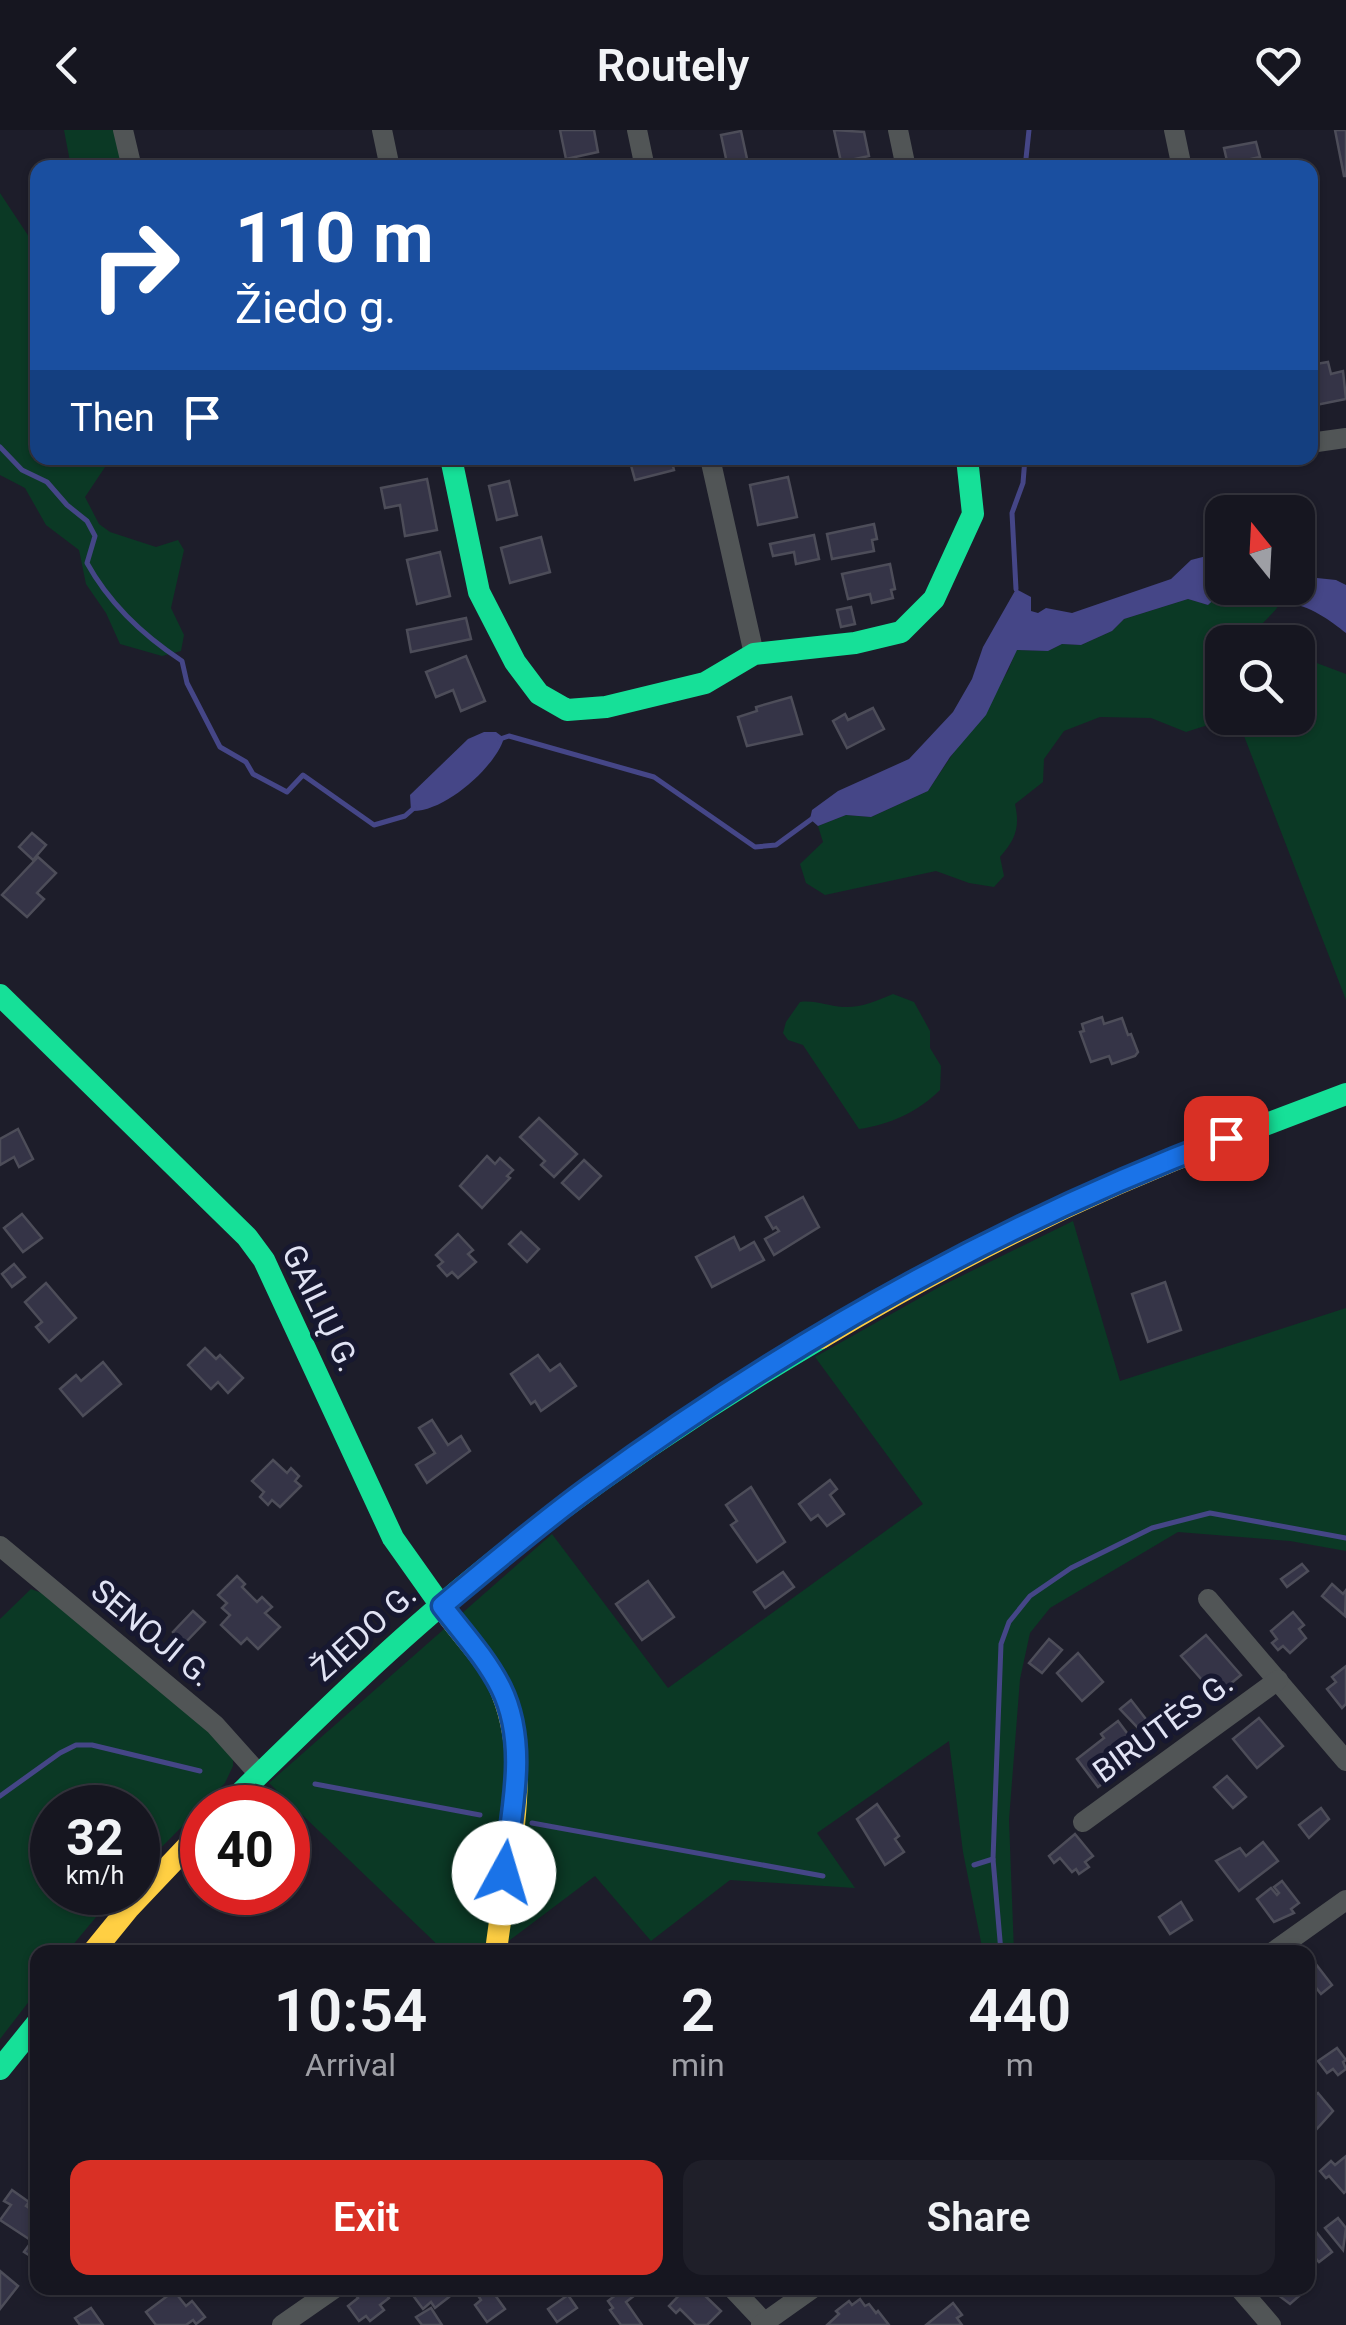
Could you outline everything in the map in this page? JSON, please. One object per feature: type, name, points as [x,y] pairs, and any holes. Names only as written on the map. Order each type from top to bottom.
[{"type":"street","points":[[123,130],[130,160]]},
{"type":"street","points":[[382,130],[388,160]]},
{"type":"street","points":[[637,130],[643,160]]},
{"type":"street","points":[[898,130],[904,160]]},
{"type":"street","points":[[1174,130],[1180,160]]},
{"type":"street","points":[[1318,442],[1346,438]]},
{"type":"street","points":[[452,465],[479,592],[515,662],[539,694],[567,710],[606,706],[705,683],[754,654],[855,643],[901,632],[934,599],[973,514],[968,465]]},
{"type":"street","points":[[712,465],[754,654]]},
{"type":"street","name":"GAILIŲ G.","points":[[0,995],[247,1237],[264,1260],[393,1538],[501,1689],[515,1734],[513,1797],[497,1945]]},
{"type":"street","name":"ŽIEDO G.","points":[[247,1785],[442,1606],[604,1477],[824,1332],[1000,1238],[1118,1182],[1346,1094]]},
{"type":"street","name":"SENOJI G.","points":[[0,1546],[214,1725],[258,1773]]},
{"type":"street","name":"BIRUTĖS G.","points":[[1208,1599],[1346,1761]]},
{"type":"street","name":"BIRUTĖS G.","points":[[1084,1822],[1278,1680]]},
{"type":"street","points":[[99,1945],[180,1854]]},
{"type":"street","points":[[1283,1945],[1346,1900]]},
{"type":"street","points":[[0,2069],[30,2032]]},
{"type":"street","points":[[282,2325],[325,2295]]},
{"type":"street","points":[[738,2295],[764,2324],[803,2295]]},
{"type":"street","points":[[1245,2295],[1270,2325]]},
{"type":"green space","points":[[64,130],[114,130],[120,160],[70,160]]},
{"type":"green space","points":[[0,193],[30,238],[30,465],[106,465],[85,497],[99,524],[110,532],[156,547],[178,540],[184,550],[171,608],[184,635],[181,651],[162,656],[120,644],[106,613],[86,584],[79,550],[46,525],[25,488],[0,475]]},
{"type":"green space","points":[[1188,599],[1205,605],[1279,605],[1261,625],[1205,625],[1205,726],[1186,732],[1151,718],[1100,717],[1064,731],[1044,759],[1043,782],[1015,804],[1015,832],[1000,857],[1004,876],[994,887],[936,871],[825,895],[806,883],[800,864],[823,842],[818,826],[846,815],[871,817],[928,791],[1008,671],[1016,650],[1048,651],[1062,644],[1081,645],[1112,631],[1124,619]]},
{"type":"green space","points":[[1315,662],[1346,674],[1346,1000],[1244,735],[1315,735]]},
{"type":"green space","points":[[893,994],[914,1002],[930,1031],[930,1048],[941,1066],[940,1090],[902,1116],[859,1129],[803,1045],[788,1040],[783,1033],[800,1002],[850,1007]]},
{"type":"green space","points":[[1073,1221],[1120,1381],[1346,1308],[1346,1551],[1290,1541],[1178,1532],[1050,1608],[1030,1633],[1020,1679],[1009,1820],[1014,1945],[982,1945],[963,1852],[949,1741],[817,1833],[855,1888],[730,1880],[651,1941],[595,1876],[503,1945],[438,1945],[310,1822],[310,1785],[269,1783],[552,1534],[668,1688],[923,1504],[815,1357],[941,1286]]},
{"type":"green space","points":[[31,1589],[58,1599],[209,1730],[233,1758],[233,1766],[223,1785],[180,1785],[180,1829],[160,1849],[160,1785],[30,1785],[30,1915],[98,1915],[73,1945],[30,1945],[30,2000],[0,2039],[0,1619]]},
{"type":"shaded area","points":[[1205,556],[1205,604],[1188,599],[1124,619],[1112,631],[1081,645],[1062,644],[1048,651],[1017,650],[986,715],[950,757],[928,791],[871,817],[846,815],[818,826],[810,819],[812,810],[838,791],[909,759],[953,712],[1016,589],[1031,597],[1031,611],[1038,613],[1046,608],[1072,613],[1171,579],[1191,560]]},
{"type":"shaded area","points":[[1315,578],[1346,585],[1346,633],[1296,605],[1315,605]]},
{"type":"shaded area","points":[[496,732],[504,738],[479,775],[438,805],[411,811],[410,795],[468,739]]},
{"type":"building","points":[[560,130],[594,130],[598,152],[566,159]]},
{"type":"building","points":[[834,130],[864,132],[869,156],[841,160]]},
{"type":"building","points":[[1335,130],[1346,130],[1346,176],[1344,176]]},
{"type":"building","points":[[741,131],[747,160],[726,160],[721,135]]},
{"type":"building","points":[[1256,142],[1260,157],[1227,160],[1224,148]]},
{"type":"building","points":[[1328,362],[1331,374],[1343,371],[1346,399],[1318,405],[1318,364]]},
{"type":"building","points":[[631,465],[673,465],[674,470],[635,480]]},
{"type":"building","points":[[788,477],[797,517],[758,525],[750,485]]},
{"type":"building","points":[[427,479],[437,530],[405,536],[400,505],[385,508],[381,488]]},
{"type":"building","points":[[509,481],[517,515],[497,520],[489,486]]},
{"type":"building","points":[[874,524],[874,551],[832,559],[827,534]]},
{"type":"building","points":[[814,535],[819,559],[796,564],[794,552],[773,556],[770,544]]},
{"type":"building","points":[[541,537],[550,572],[510,583],[501,548]]},
{"type":"building","points":[[440,552],[450,596],[417,604],[407,560]]},
{"type":"building","points":[[890,564],[893,598],[872,603],[870,594],[848,599],[842,574]]},
{"type":"building","points":[[851,607],[855,624],[841,627],[837,610]]},
{"type":"building","points":[[466,618],[471,639],[411,652],[407,630]]},
{"type":"building","points":[[466,656],[485,701],[461,711],[453,690],[436,697],[426,672]]},
{"type":"building","points":[[791,697],[802,734],[747,746],[738,717],[757,711],[756,707]]},
{"type":"building","points":[[873,708],[884,729],[847,748],[833,721],[845,714],[848,720]]},
{"type":"building","points":[[32,833],[46,845],[33,860],[19,847]]},
{"type":"building","points":[[38,857],[56,873],[37,893],[44,899],[27,917],[2,895]]},
{"type":"building","points":[[1102,1017],[1104,1024],[1122,1018],[1138,1052],[1135,1056],[1112,1064],[1109,1056],[1091,1062],[1080,1032],[1084,1031],[1082,1024]]},
{"type":"building","points":[[539,1118],[577,1154],[554,1177],[541,1165],[545,1161],[520,1137]]},
{"type":"building","points":[[18,1129],[33,1159],[19,1167],[14,1157],[0,1165],[0,1139]]},
{"type":"building","points":[[487,1156],[495,1164],[500,1158],[513,1170],[482,1208],[460,1186]]},
{"type":"building","points":[[584,1160],[601,1176],[579,1199],[562,1183]]},
{"type":"building","points":[[803,1197],[819,1227],[774,1255],[765,1239],[779,1231],[773,1229],[766,1217]]},
{"type":"building","points":[[22,1214],[42,1238],[23,1252],[4,1228]]},
{"type":"building","points":[[521,1232],[539,1249],[527,1262],[509,1244]]},
{"type":"building","points":[[458,1234],[473,1250],[468,1254],[476,1262],[458,1278],[452,1272],[447,1276],[438,1266],[443,1262],[436,1255]]},
{"type":"building","points":[[734,1237],[740,1250],[754,1242],[764,1260],[712,1287],[696,1257]]},
{"type":"building","points":[[14,1264],[25,1277],[12,1287],[2,1274]]},
{"type":"building","points":[[1165,1282],[1181,1330],[1148,1342],[1132,1294]]},
{"type":"building","points":[[46,1283],[76,1318],[49,1342],[36,1327],[42,1322],[25,1302]]},
{"type":"building","points":[[205,1348],[216,1359],[220,1355],[243,1378],[228,1393],[218,1382],[211,1389],[188,1365]]},
{"type":"building","points":[[538,1355],[550,1371],[560,1364],[576,1386],[541,1411],[535,1401],[531,1404],[511,1374]]},
{"type":"building","points":[[103,1362],[121,1384],[83,1416],[60,1389],[76,1375],[81,1381]]},
{"type":"building","points":[[432,1420],[448,1445],[461,1436],[470,1451],[427,1483],[416,1465],[435,1453],[419,1428]]},
{"type":"building","points":[[273,1460],[287,1473],[291,1468],[299,1476],[295,1481],[301,1486],[280,1507],[272,1500],[268,1505],[260,1497],[264,1492],[252,1481]]},
{"type":"building","points":[[830,1480],[837,1489],[830,1495],[844,1514],[827,1526],[818,1515],[811,1520],[799,1504]]},
{"type":"building","points":[[751,1487],[785,1542],[757,1562],[731,1525],[737,1521],[726,1505]]},
{"type":"building","points":[[1302,1564],[1308,1571],[1287,1587],[1281,1579]]},
{"type":"building","points":[[783,1572],[794,1587],[765,1608],[754,1592]]},
{"type":"building","points":[[237,1576],[257,1602],[262,1597],[272,1607],[265,1613],[280,1627],[258,1649],[247,1638],[241,1644],[221,1625],[230,1615],[222,1608],[227,1603],[218,1595]]},
{"type":"building","points":[[648,1581],[674,1617],[642,1640],[616,1604]]},
{"type":"building","points":[[1332,1584],[1343,1594],[1346,1590],[1345,1616],[1322,1596]]},
{"type":"building","points":[[193,1611],[205,1622],[184,1644],[173,1632]]},
{"type":"building","points":[[1293,1612],[1304,1625],[1299,1629],[1306,1638],[1290,1653],[1283,1646],[1278,1650],[1272,1643],[1277,1639],[1271,1631]]},
{"type":"building","points":[[1206,1635],[1241,1675],[1216,1696],[1181,1656]]},
{"type":"building","points":[[1049,1639],[1062,1650],[1042,1673],[1029,1663]]},
{"type":"building","points":[[1078,1653],[1103,1682],[1082,1701],[1057,1673]]},
{"type":"building","points":[[1346,1666],[1346,1704],[1342,1708],[1327,1689],[1336,1682],[1332,1677]]},
{"type":"building","points":[[1131,1700],[1149,1723],[1140,1730],[1120,1709]]},
{"type":"building","points":[[1259,1718],[1283,1746],[1257,1768],[1233,1739]]},
{"type":"building","points":[[1118,1721],[1136,1745],[1121,1756],[1128,1765],[1098,1787],[1077,1759]]},
{"type":"building","points":[[1227,1776],[1246,1797],[1233,1808],[1214,1787]]},
{"type":"building","points":[[877,1804],[899,1836],[895,1839],[904,1852],[885,1865],[857,1819]]},
{"type":"building","points":[[1321,1808],[1329,1819],[1309,1838],[1299,1825]]},
{"type":"building","points":[[1075,1834],[1093,1856],[1085,1862],[1089,1867],[1079,1874],[1060,1858],[1054,1863],[1049,1856]]},
{"type":"building","points":[[1263,1842],[1278,1861],[1239,1891],[1216,1861],[1240,1848],[1246,1856]]},
{"type":"building","points":[[1282,1881],[1299,1903],[1291,1909],[1294,1913],[1274,1922],[1257,1899],[1271,1888],[1277,1895],[1274,1887]]},
{"type":"building","points":[[1181,1902],[1192,1920],[1170,1934],[1159,1917]]},
{"type":"building","points":[[1315,1963],[1332,1985],[1321,1994]]},
{"type":"building","points":[[1337,2048],[1346,2060],[1346,2069],[1338,2075],[1333,2069],[1327,2073],[1318,2061]]},
{"type":"building","points":[[1318,2093],[1333,2111],[1315,2131]]},
{"type":"building","points":[[1346,2156],[1344,2193],[1320,2171],[1331,2161],[1335,2165]]},
{"type":"building","points":[[12,2190],[29,2202],[26,2206],[30,2209],[30,2240],[0,2220],[11,2205],[4,2201]]},
{"type":"building","points":[[1338,2218],[1346,2228],[1343,2250],[1325,2228]]},
{"type":"building","points":[[1315,2235],[1332,2252],[1319,2262],[1315,2258]]},
{"type":"building","points":[[0,2271],[18,2286],[0,2309]]},
{"type":"building","points":[[169,2295],[177,2295],[186,2306],[192,2301],[205,2317],[196,2324],[193,2320],[186,2325],[156,2325],[146,2312]]},
{"type":"building","points":[[356,2295],[389,2298],[380,2305],[384,2310],[370,2321],[366,2316],[359,2321],[348,2306],[358,2298]]},
{"type":"building","points":[[413,2295],[449,2297],[435,2308],[431,2302],[423,2309]]},
{"type":"building","points":[[495,2295],[505,2309],[487,2322],[475,2305],[481,2300],[479,2297]]},
{"type":"building","points":[[568,2295],[577,2308],[557,2322],[548,2309]]},
{"type":"building","points":[[616,2295],[635,2295],[626,2302],[642,2325],[621,2325],[608,2301]]},
{"type":"building","points":[[679,2295],[704,2295],[721,2311],[707,2325],[696,2325],[680,2309],[676,2313],[669,2306]]},
{"type":"building","points":[[1278,2295],[1300,2295],[1290,2304]]},
{"type":"building","points":[[860,2299],[865,2306],[869,2304],[878,2311],[889,2325],[827,2325],[839,2314],[836,2311],[849,2301],[852,2305]]},
{"type":"building","points":[[953,2303],[962,2315],[957,2318],[962,2325],[926,2325]]},
{"type":"building","points":[[91,2308],[103,2325],[80,2325],[75,2318]]},
{"type":"building","points":[[431,2308],[442,2325],[422,2325],[416,2317]]},
{"type":"waterway","points":[[1026,160],[1029,130]]},
{"type":"waterway","points":[[0,447],[22,470],[47,482],[87,521],[95,536],[87,563],[128,618],[182,661],[187,683],[220,747],[246,762],[253,774],[287,792],[303,775],[374,825],[405,816],[414,808]]},
{"type":"waterway","points":[[1016,589],[1012,513],[1023,483],[1024,465]]},
{"type":"waterway","points":[[500,739],[509,736],[654,777],[755,847],[776,845],[813,818]]},
{"type":"waterway","points":[[1000,1945],[993,1859],[1001,1644],[1009,1622],[1030,1596],[1071,1568],[1152,1528],[1210,1513],[1346,1538]]},
{"type":"waterway","points":[[0,1796],[76,1745],[92,1745],[200,1771]]},
{"type":"waterway","points":[[315,1784],[480,1815]]},
{"type":"waterway","points":[[532,1823],[823,1876]]},
{"type":"waterway","points":[[974,1865],[993,1859]]},
{"type":"traffic: fast","points":[[452,465],[479,592],[515,662],[539,694],[567,710],[606,707],[705,683],[754,654],[855,643],[901,632],[934,599],[973,514],[968,465]]},
{"type":"traffic: fast","points":[[0,995],[247,1237],[264,1260],[393,1538],[449,1617]]},
{"type":"traffic: fast","points":[[1225,1140],[1346,1094]]},
{"type":"traffic: fast","points":[[249,1785],[439,1607],[555,1514],[642,1452],[821,1338]]},
{"type":"traffic: fast","points":[[0,2069],[30,2032]]},
{"type":"traffic: slow","points":[[821,1338],[1019,1230],[1121,1182],[1225,1140]]},
{"type":"traffic: slow","points":[[449,1617],[498,1683],[516,1755],[514,1821],[497,1945]]},
{"type":"traffic: slow","points":[[99,1945],[180,1854]]},
{"type":"route","points":[[504,1873],[516,1756],[511,1715],[489,1668],[442,1606],[589,1488],[666,1433],[824,1332],[1016,1230],[1118,1182],[1226,1138]]}]
